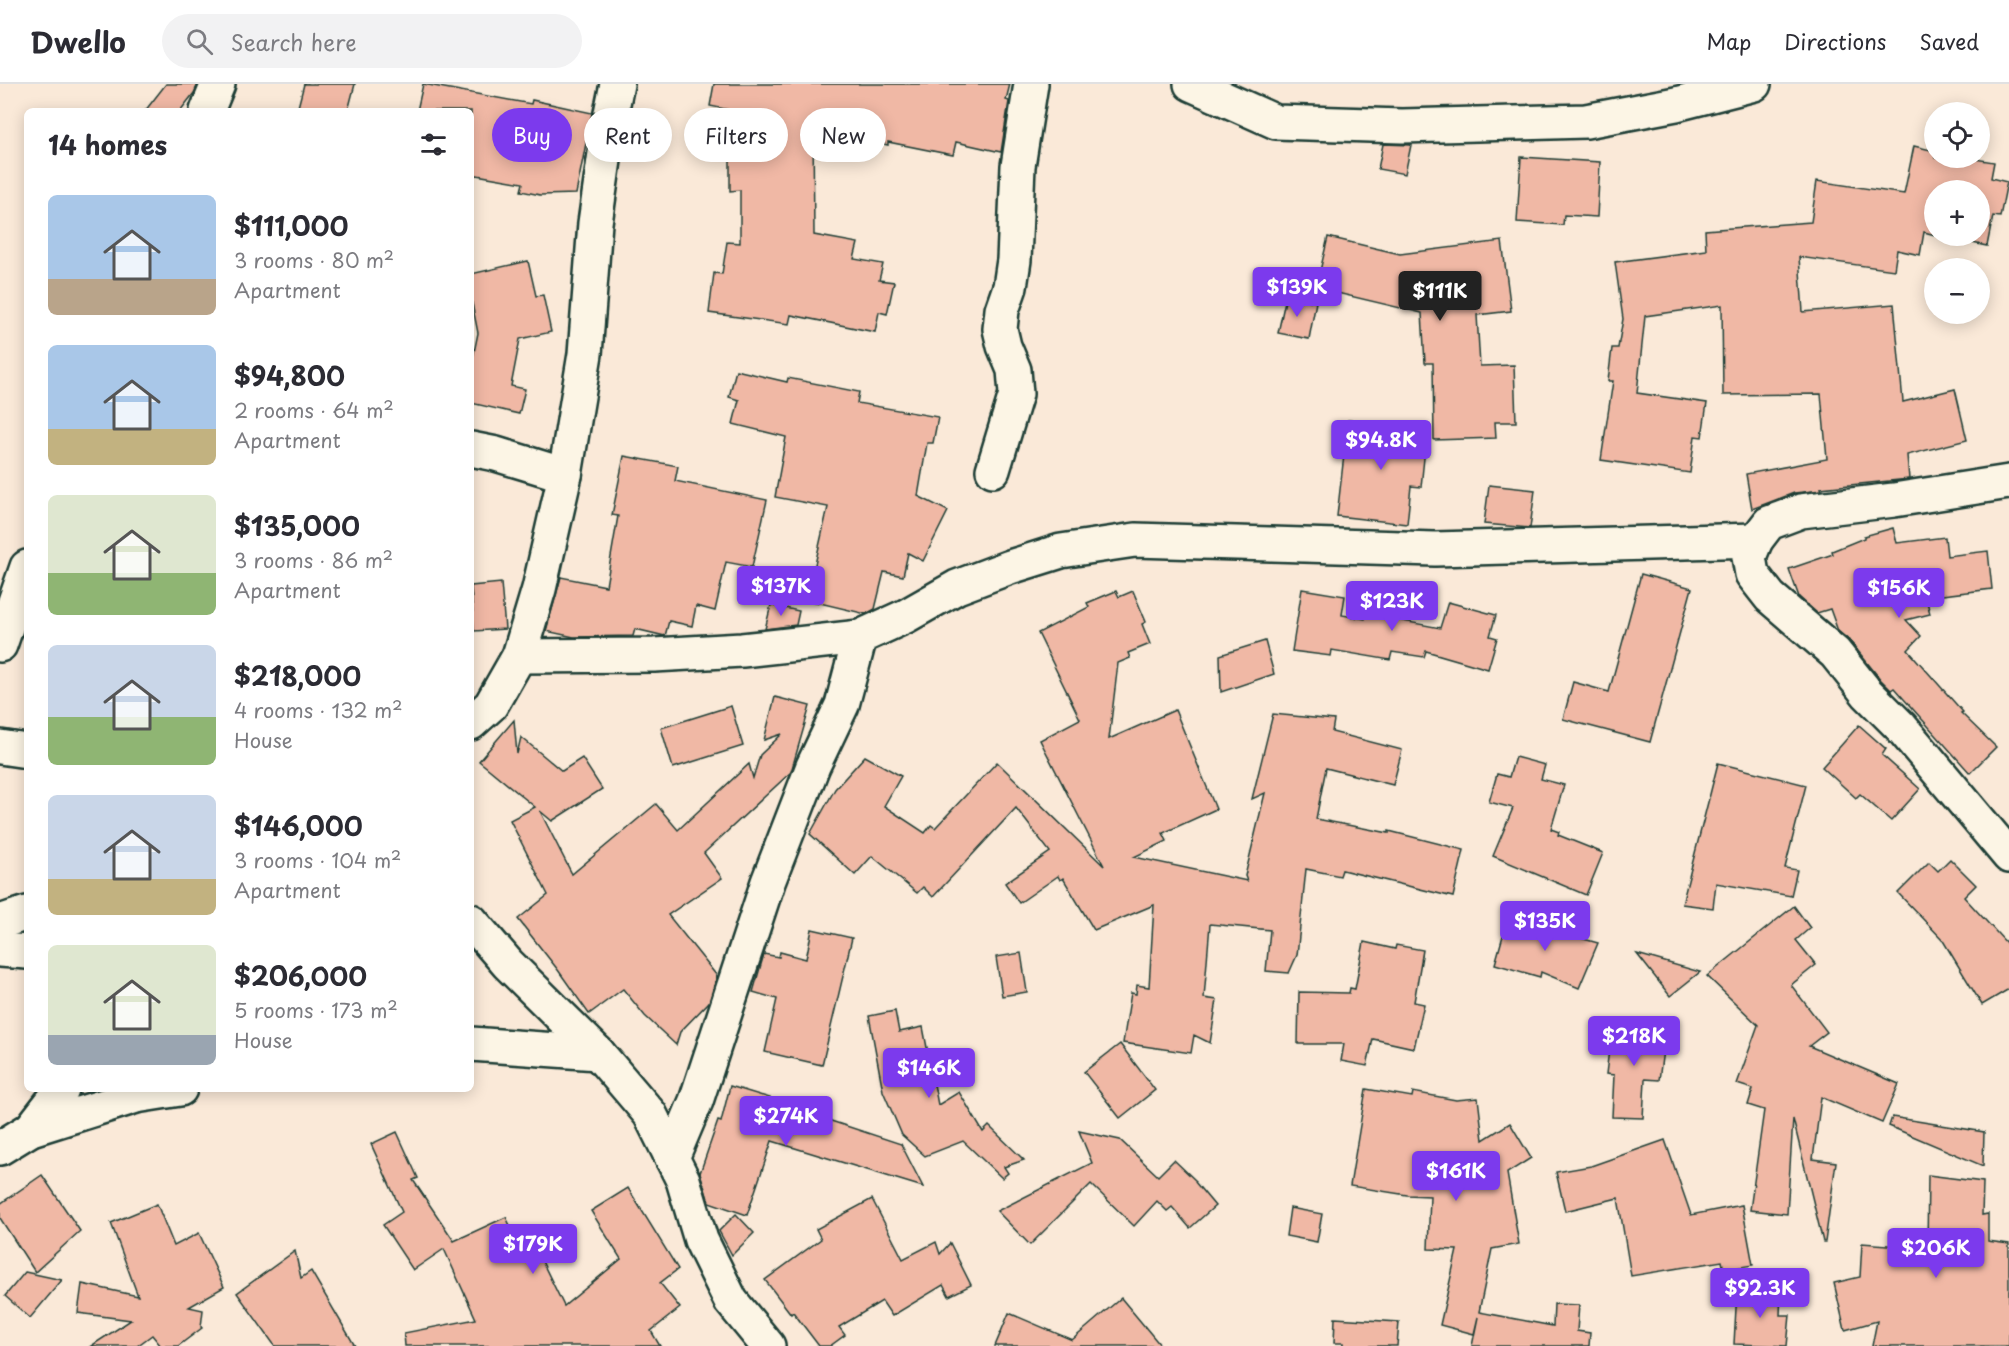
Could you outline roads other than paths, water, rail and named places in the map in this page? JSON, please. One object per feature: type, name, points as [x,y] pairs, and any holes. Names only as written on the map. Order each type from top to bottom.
[{"type":"street","points":[[208,108],[218,84]]},
{"type":"street","points":[[474,720],[492,705],[519,656],[539,589],[565,475],[585,354],[595,223],[617,84]]},
{"type":"street","points":[[993,470],[1016,394],[1014,370],[1000,329],[1002,310],[1010,286],[1014,260],[1018,166],[1031,84]]},
{"type":"street","points":[[1191,84],[1276,122],[1402,126],[1586,121],[1676,105],[1754,84]]},
{"type":"street","points":[[1644,84],[1676,105]]},
{"type":"street","points":[[474,450],[565,475]]},
{"type":"street","points":[[2009,482],[1894,500],[1801,511],[1769,524],[1756,540],[1749,557],[1752,574],[1770,597],[1835,653],[1867,693],[1901,727],[2009,856]]},
{"type":"street","points":[[519,656],[654,655],[742,650],[860,637],[906,616],[957,587],[1010,567],[1061,551],[1135,540],[1435,549],[1756,540]]},
{"type":"street","points":[[0,645],[24,576]]},
{"type":"street","points":[[672,1158],[696,1101],[768,882],[813,766],[842,705],[860,637]]},
{"type":"street","points":[[0,747],[24,751]]},
{"type":"street","points":[[0,922],[24,914]]},
{"type":"street","points":[[474,924],[508,964],[597,1053],[650,1114],[683,1180],[701,1240],[731,1300],[768,1346]]},
{"type":"street","points":[[0,950],[24,952]]},
{"type":"street","points":[[474,1044],[597,1053]]},
{"type":"street","points":[[31,1129],[60,1092]]},
{"type":"street","points":[[0,1149],[31,1129],[136,1096],[161,1092]]}]
